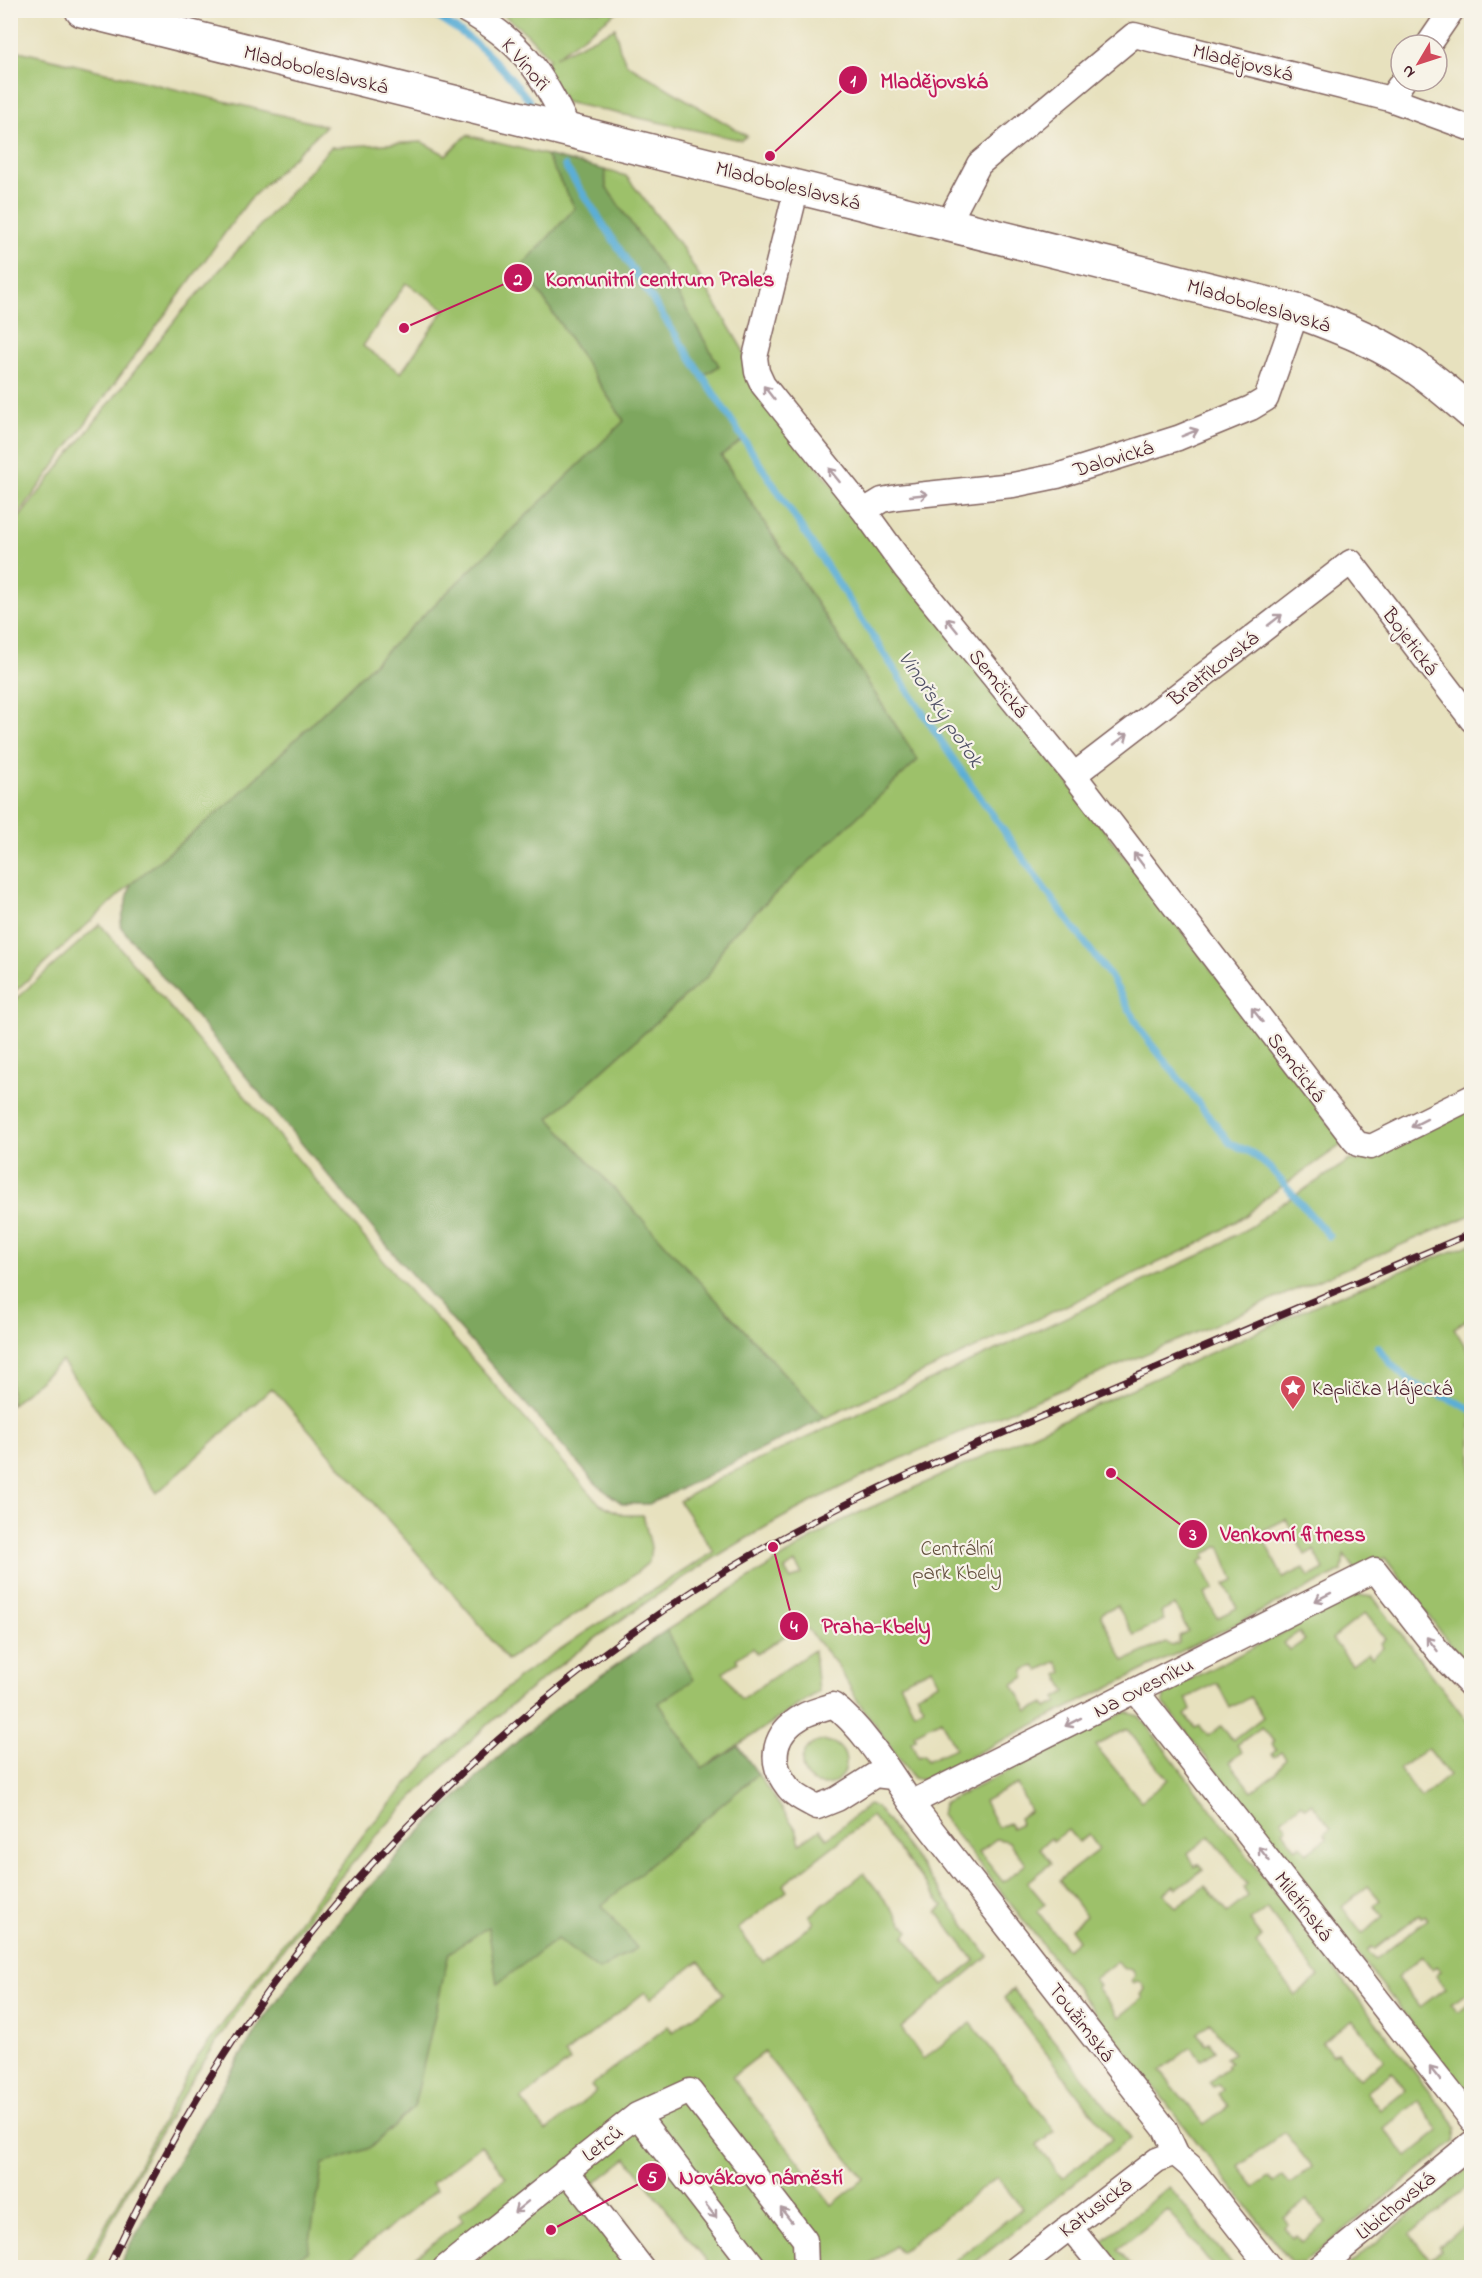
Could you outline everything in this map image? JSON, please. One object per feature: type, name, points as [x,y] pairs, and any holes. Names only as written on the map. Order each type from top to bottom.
[{"type":"main road","name":"Mladoboleslavská","points":[[82,10],[1297,311],[1351,332],[1406,360],[1472,413]]},
{"type":"street","name":"K Vinoři","points":[[465,10],[510,40],[532,64],[550,90],[570,132]]},
{"type":"street","points":[[1436,33],[1452,10]]},
{"type":"street","name":"Mladějovská","points":[[947,225],[979,164],[1134,35],[1389,88]]},
{"type":"street","name":"Mladějovská","points":[[1403,93],[1472,129]]},
{"type":"street","name":"Semčická","points":[[797,187],[754,357],[763,385],[864,511],[906,569],[1074,775],[1220,968],[1358,1144],[1371,1148],[1472,1096]]},
{"type":"street","name":"Dalovická","points":[[864,511],[882,500],[898,497],[1013,485],[1057,476],[1178,438],[1251,408],[1266,399],[1297,311]]},
{"type":"street","name":"Bratříkovská","points":[[1074,775],[1351,562]]},
{"type":"street","name":"Bojetická","points":[[1351,562],[1472,720]]},
{"type":"street","name":"Na Ovesníku","points":[[911,1803],[1375,1570],[1442,1656],[1472,1687]]},
{"type":"street","name":"Miletínská","points":[[1136,1691],[1472,2120]]},
{"type":"street","name":"Toužimská","points":[[892,1777],[875,1775],[837,1799],[817,1807],[798,1797],[786,1785],[774,1758],[776,1747],[781,1734],[801,1717],[833,1705],[847,1715],[911,1803],[1165,2129],[1177,2155],[1190,2166],[1270,2268]]},
{"type":"street","name":"Letců","points":[[445,2268],[637,2115],[690,2091],[805,2240],[806,2268]]},
{"type":"street","name":"Letců","points":[[637,2115],[755,2268]]},
{"type":"street","name":"Libichovská","points":[[1319,2268],[1472,2143]]},
{"type":"street","name":"Katusická","points":[[1017,2268],[1157,2160],[1177,2155]]},
{"type":"street","points":[[567,2170],[642,2268]]},
{"type":"street","points":[[1069,2226],[1103,2268]]},
{"type":"green space","points":[[499,11],[618,11],[555,57],[615,28],[620,50],[627,64],[747,136],[741,140],[565,102],[543,65],[550,59],[527,34]]},
{"type":"green space","points":[[11,49],[326,126],[249,200],[11,525]]},
{"type":"green space","points":[[467,135],[546,155],[575,208],[522,266],[624,421],[234,799],[131,884],[11,995],[11,528],[179,315],[331,147],[422,142],[446,155]],"holes":[[[406,283],[445,309],[401,373],[363,346]]]},
{"type":"green space","points":[[546,155],[605,170],[606,187],[666,274],[719,366],[700,375],[742,440],[721,456],[918,760],[728,938],[708,976],[549,1118],[825,1418],[649,1504],[623,1504],[598,1486],[399,1260],[120,926],[131,884],[234,799],[624,421],[522,266],[575,208]]},
{"type":"green space","points":[[605,170],[626,176],[683,249],[743,350],[748,378],[1056,767],[1344,1143],[1263,1200],[1247,1215],[1198,1244],[825,1418],[548,1119],[708,976],[728,938],[918,760],[721,455],[699,375],[708,373],[719,366],[666,274],[606,187]]},
{"type":"green space","points":[[100,924],[415,1298],[435,1317],[600,1504],[623,1515],[643,1515],[651,1547],[649,1562],[625,1582],[507,1660],[470,1613],[272,1388],[157,1493],[62,1361],[11,1405],[11,1003]]},
{"type":"green space","points":[[1471,1108],[1471,1215],[961,1432],[841,1487],[764,1528],[680,1580],[598,1636],[520,1697],[447,1763],[393,1818],[293,1937],[246,2000],[202,2065],[161,2131],[89,2267],[82,2268],[197,2058],[367,1830],[429,1760],[519,1677],[587,1631],[714,1552],[679,1501],[724,1476],[1202,1254],[1252,1226],[1272,1210],[1350,1160],[1360,1161]]},
{"type":"green space","name":"Centrální park Kbely","points":[[1471,1244],[1471,1317],[1454,1328],[1471,1356],[1471,1672],[1385,1558],[1355,1569],[1344,1554],[1342,1571],[923,1780],[913,1778],[859,1703],[838,1666],[796,1615],[799,1627],[757,1654],[752,1648],[736,1659],[738,1662],[723,1672],[741,1699],[814,1650],[818,1692],[729,1751],[738,1746],[796,1829],[800,1843],[820,1829],[827,1838],[868,1805],[877,1807],[988,1956],[901,2028],[923,2059],[971,2023],[1055,2131],[1037,2145],[1062,2178],[1112,2139],[1004,1998],[1013,1989],[1131,2138],[969,2267],[947,2267],[1022,2208],[997,2177],[900,2252],[895,2246],[867,2267],[712,2268],[627,2158],[595,2183],[661,2267],[403,2267],[463,2220],[459,2214],[506,2177],[481,2145],[432,2183],[436,2190],[340,2267],[118,2268],[162,2188],[259,2025],[323,1939],[412,1840],[491,1764],[567,1699],[667,1630],[839,1522],[1320,1303]],"holes":[[[1286,1519],[1305,1555],[1314,1550],[1324,1569],[1309,1577],[1304,1568],[1283,1578],[1260,1532]],[[1220,1546],[1234,1580],[1225,1584],[1237,1608],[1217,1618],[1205,1594],[1214,1589],[1200,1562],[1206,1558],[1204,1554]],[[795,1563],[802,1574],[791,1580],[785,1570]],[[1117,1605],[1134,1635],[1164,1620],[1161,1612],[1175,1605],[1188,1631],[1179,1636],[1179,1643],[1172,1646],[1166,1642],[1124,1661],[1101,1616],[1102,1613]],[[1057,1661],[1063,1672],[1058,1675],[1066,1692],[1056,1698],[1058,1702],[1047,1708],[1044,1703],[1028,1711],[1013,1684],[1025,1677],[1024,1670],[1034,1666],[1039,1670]],[[932,1668],[939,1683],[917,1694],[924,1707],[914,1712],[900,1683]],[[941,1720],[955,1748],[927,1761],[924,1755],[918,1757],[911,1742],[916,1739],[914,1734]],[[872,1816],[943,1906],[937,1912],[975,1961],[943,1986],[904,1936],[909,1931],[864,1873],[809,1916],[814,1923],[763,1962],[738,1929],[787,1891],[783,1885]],[[699,1961],[723,1994],[673,2032],[668,2026],[591,2086],[596,2092],[546,2131],[521,2099],[570,2061],[565,2054],[645,1992],[650,1999]],[[764,2052],[864,2179],[832,2205],[732,2077]]]},
{"type":"green space","points":[[1357,1595],[1373,1597],[1471,1726],[1471,1991],[1451,2004],[1458,2013],[1471,2002],[1471,2100],[1163,1702],[1165,1692]],"holes":[[[1365,1613],[1386,1639],[1381,1643],[1383,1648],[1372,1657],[1368,1653],[1352,1665],[1332,1639]],[[1299,1632],[1305,1640],[1289,1651],[1283,1643]],[[1217,1683],[1230,1708],[1250,1697],[1263,1717],[1233,1740],[1221,1726],[1208,1736],[1200,1726],[1195,1728],[1185,1715],[1191,1710],[1186,1698]],[[1262,1727],[1274,1742],[1272,1744],[1276,1750],[1272,1754],[1274,1757],[1281,1752],[1286,1758],[1276,1773],[1252,1791],[1229,1762],[1242,1752],[1237,1745]],[[1428,1748],[1449,1775],[1421,1798],[1399,1769]],[[1312,1803],[1331,1828],[1324,1833],[1327,1838],[1307,1853],[1301,1845],[1296,1849],[1283,1831],[1287,1828],[1281,1820],[1301,1804],[1305,1808]],[[1368,1886],[1380,1900],[1374,1905],[1383,1917],[1362,1934],[1342,1907]],[[1419,1915],[1421,1918],[1425,1915],[1428,1919],[1375,1960],[1367,1950],[1372,1947],[1375,1949]],[[1422,1956],[1433,1970],[1437,1966],[1441,1971],[1436,1976],[1445,1988],[1420,2007],[1397,1978]]]},
{"type":"green space","points":[[667,1630],[693,1680],[659,1703],[702,1768],[738,1746],[758,1774],[602,1905],[637,1948],[599,1970],[557,1939],[497,1984],[488,1927],[449,1953],[414,2107],[370,2148],[323,2164],[308,2252],[280,2267],[118,2267],[259,2025],[323,1939],[412,1840],[491,1764],[567,1699]]},
{"type":"green space","points":[[1125,1712],[1139,1716],[1457,2127],[1455,2141],[1303,2263],[1291,2262],[941,1815],[943,1804]],"holes":[[[1127,1729],[1168,1780],[1141,1801],[1096,1746]],[[1017,1784],[1030,1811],[1019,1818],[1021,1823],[1012,1828],[1009,1823],[998,1828],[984,1801]],[[1068,1830],[1078,1842],[1089,1835],[1099,1849],[1059,1880],[1086,1916],[1070,1929],[1078,1940],[1067,1949],[1037,1911],[1045,1904],[1027,1882],[1051,1863],[1040,1848],[1051,1838],[1053,1841]],[[1210,1836],[1247,1884],[1243,1888],[1248,1896],[1227,1913],[1205,1886],[1176,1908],[1164,1893],[1174,1886],[1176,1889],[1203,1869],[1199,1864],[1195,1867],[1188,1853]],[[996,1839],[1008,1841],[1026,1864],[1003,1882],[979,1852]],[[1267,1908],[1319,1977],[1295,1995],[1256,1943],[1262,1937],[1250,1921]],[[1116,1962],[1124,1969],[1133,1970],[1135,1976],[1131,1981],[1133,1984],[1142,1983],[1145,1989],[1141,1995],[1143,1998],[1119,2017],[1097,1987],[1099,1985],[1094,1979]],[[1352,2019],[1384,2060],[1360,2079],[1337,2052],[1332,2055],[1322,2042]],[[1210,2023],[1233,2053],[1226,2058],[1230,2062],[1226,2065],[1228,2067],[1209,2082],[1213,2087],[1218,2084],[1223,2090],[1218,2094],[1228,2106],[1204,2124],[1160,2071],[1190,2048],[1201,2060],[1215,2050],[1209,2042],[1206,2044],[1197,2033]],[[1392,2072],[1405,2090],[1380,2110],[1366,2092]],[[1418,2101],[1439,2131],[1407,2157],[1384,2128]],[[1284,2132],[1312,2167],[1290,2184],[1283,2176],[1274,2183],[1268,2177],[1255,2187],[1239,2167]],[[1307,2200],[1326,2223],[1302,2242],[1296,2235],[1292,2238],[1284,2227],[1288,2224],[1284,2218]]]},
{"type":"green space","points":[[824,1741],[839,1748],[846,1763],[839,1778],[824,1785],[809,1778],[802,1763],[809,1748]]},
{"type":"green space","points":[[1471,2165],[1471,2184],[1410,2234],[1430,2259],[1441,2250],[1439,2247],[1464,2226],[1471,2235],[1471,2267],[1346,2267]]},
{"type":"green space","points":[[1169,2187],[1234,2267],[1214,2267],[1168,2210],[1118,2249],[1132,2267],[1111,2267],[1095,2247]]},
{"type":"waterway","name":"Vinořský potok","points":[[424,10],[457,29],[483,50],[530,102]]},
{"type":"waterway","name":"Vinořský potok","points":[[565,166],[951,756],[1052,899],[1110,976],[1144,1035],[1230,1143],[1252,1153],[1272,1170],[1329,1236]]},
{"type":"waterway","name":"Vinořský potok","points":[[1378,1347],[1396,1369],[1407,1378],[1425,1389],[1472,1410]]},
{"type":"railway","points":[[108,2268],[137,2208],[185,2120],[237,2035],[289,1963],[346,1893],[408,1825],[475,1761],[544,1700],[617,1644],[691,1592],[767,1546],[885,1485],[1472,1233]]},
{"type":"place","name":"Mladějovská","points":[[770,156]]},
{"type":"place","name":"Komunitní centrum Prales","points":[[404,328]]},
{"type":"place","name":"Kaplička Hájecká","points":[[1293,1411]]},
{"type":"place","name":"Venkovní fitness","points":[[1111,1473]]},
{"type":"place","name":"Praha-Kbely","points":[[773,1547]]},
{"type":"place","name":"Novákovo náměstí","points":[[551,2230]]}]
